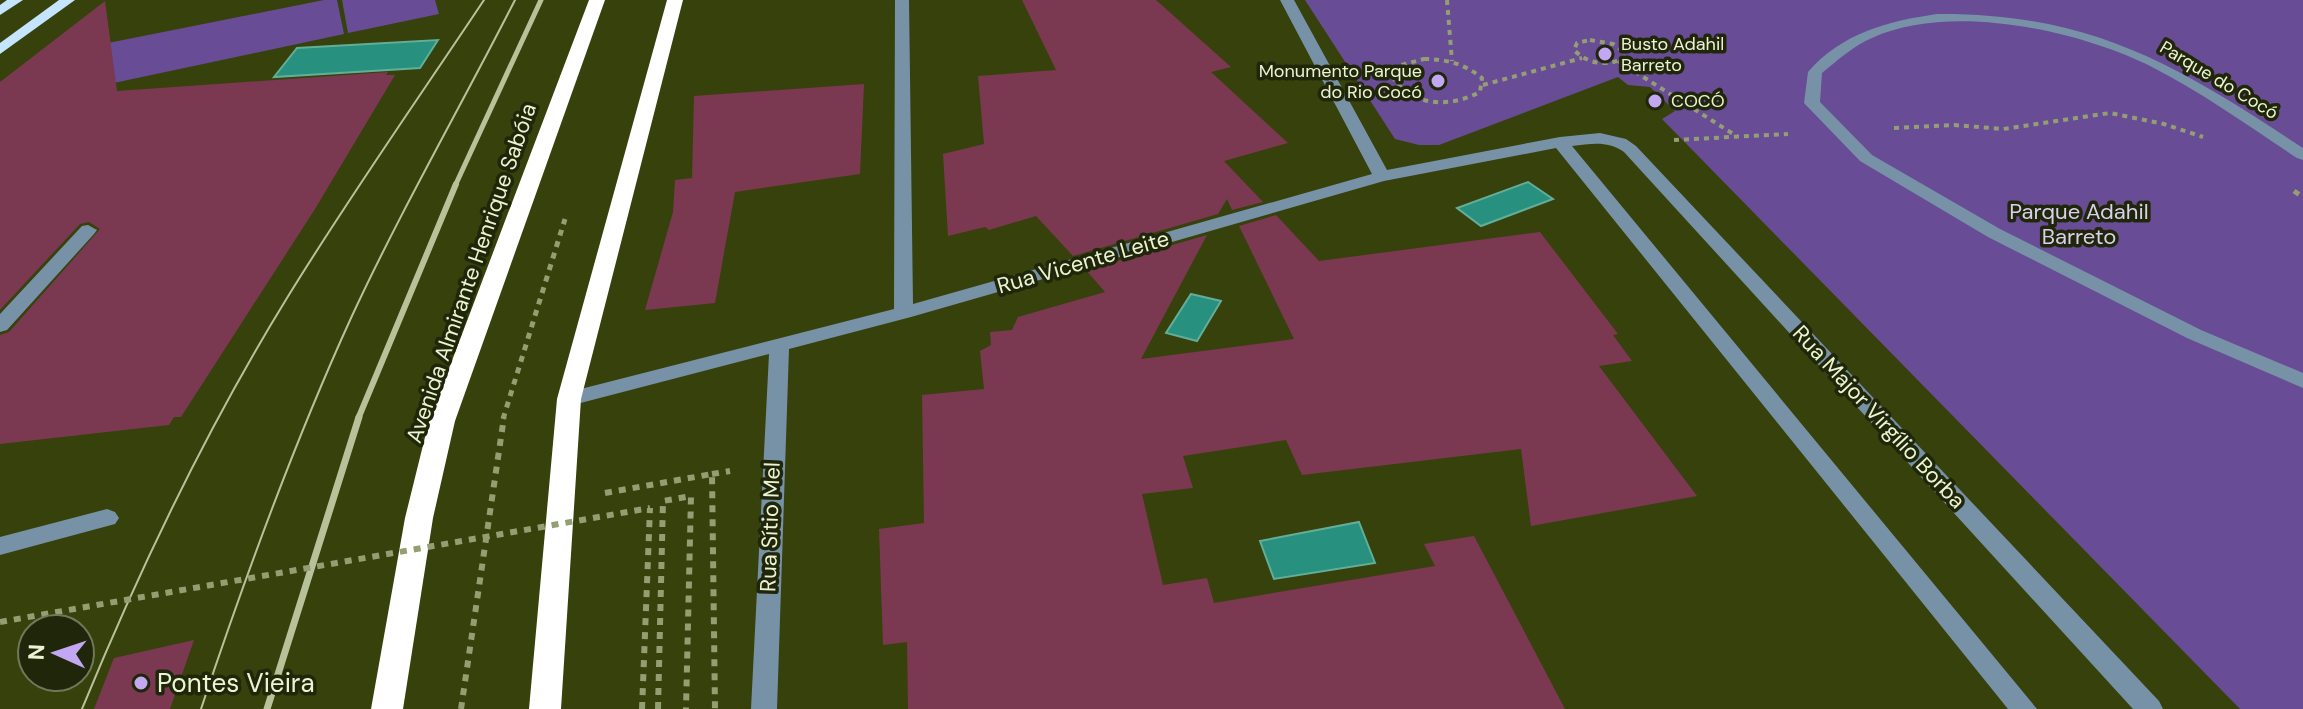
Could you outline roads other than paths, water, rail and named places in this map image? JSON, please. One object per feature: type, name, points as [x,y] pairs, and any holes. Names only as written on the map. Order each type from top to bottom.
[{"type":"highway","name":"Avenida Almirante Henrique Sabóia","points":[[387,709],[419,518],[442,421],[597,0]]},
{"type":"highway","points":[[545,709],[569,399],[675,0]]},
{"type":"main road","points":[[0,11],[16,0]]},
{"type":"main road","points":[[0,50],[68,0]]},
{"type":"street","points":[[902,0],[904,313]]},
{"type":"street","points":[[1287,0],[1382,176]]},
{"type":"street","name":"Parque do Cocó","points":[[2303,155],[2223,102],[2152,62],[2077,34],[2011,20],[1953,14],[1908,21],[1870,33],[1815,72],[1812,103],[1866,158],[2057,267],[2194,334],[2303,381]]},
{"type":"street","name":"Rua Vicente Leite","points":[[569,399],[904,313],[1382,176],[1560,142],[1600,138]]},
{"type":"street","name":"Rua Major Virgílio Borba","points":[[1600,138],[1626,146],[2150,709]]},
{"type":"street","points":[[1560,142],[2024,709]]},
{"type":"street","points":[[0,326],[88,230]]},
{"type":"street","name":"Rua Sítio Mel","points":[[764,709],[779,346]]},
{"type":"street","points":[[0,546],[107,518]]},
{"type":"water","points":[[438,40],[420,68],[274,77],[297,48]]},
{"type":"water","points":[[1528,182],[1553,199],[1481,226],[1457,208]]},
{"type":"water","points":[[1191,294],[1221,301],[1197,341],[1166,333]]},
{"type":"water","points":[[1359,522],[1375,563],[1274,579],[1260,541]]},
{"type":"tram line","points":[[82,709],[176,499],[229,397],[335,223],[484,0]]},
{"type":"tram line","points":[[201,709],[271,512],[351,318],[515,0]]},
{"type":"railway","points":[[455,186],[541,0]]},
{"type":"railway","points":[[358,419],[456,184]]},
{"type":"railway","points":[[267,709],[359,417]]},
{"type":"place","name":"Busto Adahil Barreto","points":[[1605,54]]},
{"type":"place","name":"Monumento Parque do Rio Cocó","points":[[1438,81]]},
{"type":"place","name":"COCÓ","points":[[1655,101]]},
{"type":"place","name":"Pontes Vieira","points":[[141,683]]},
{"type":"park label","name":"Parque Adahil Barreto","points":[[2079,224]]}]
